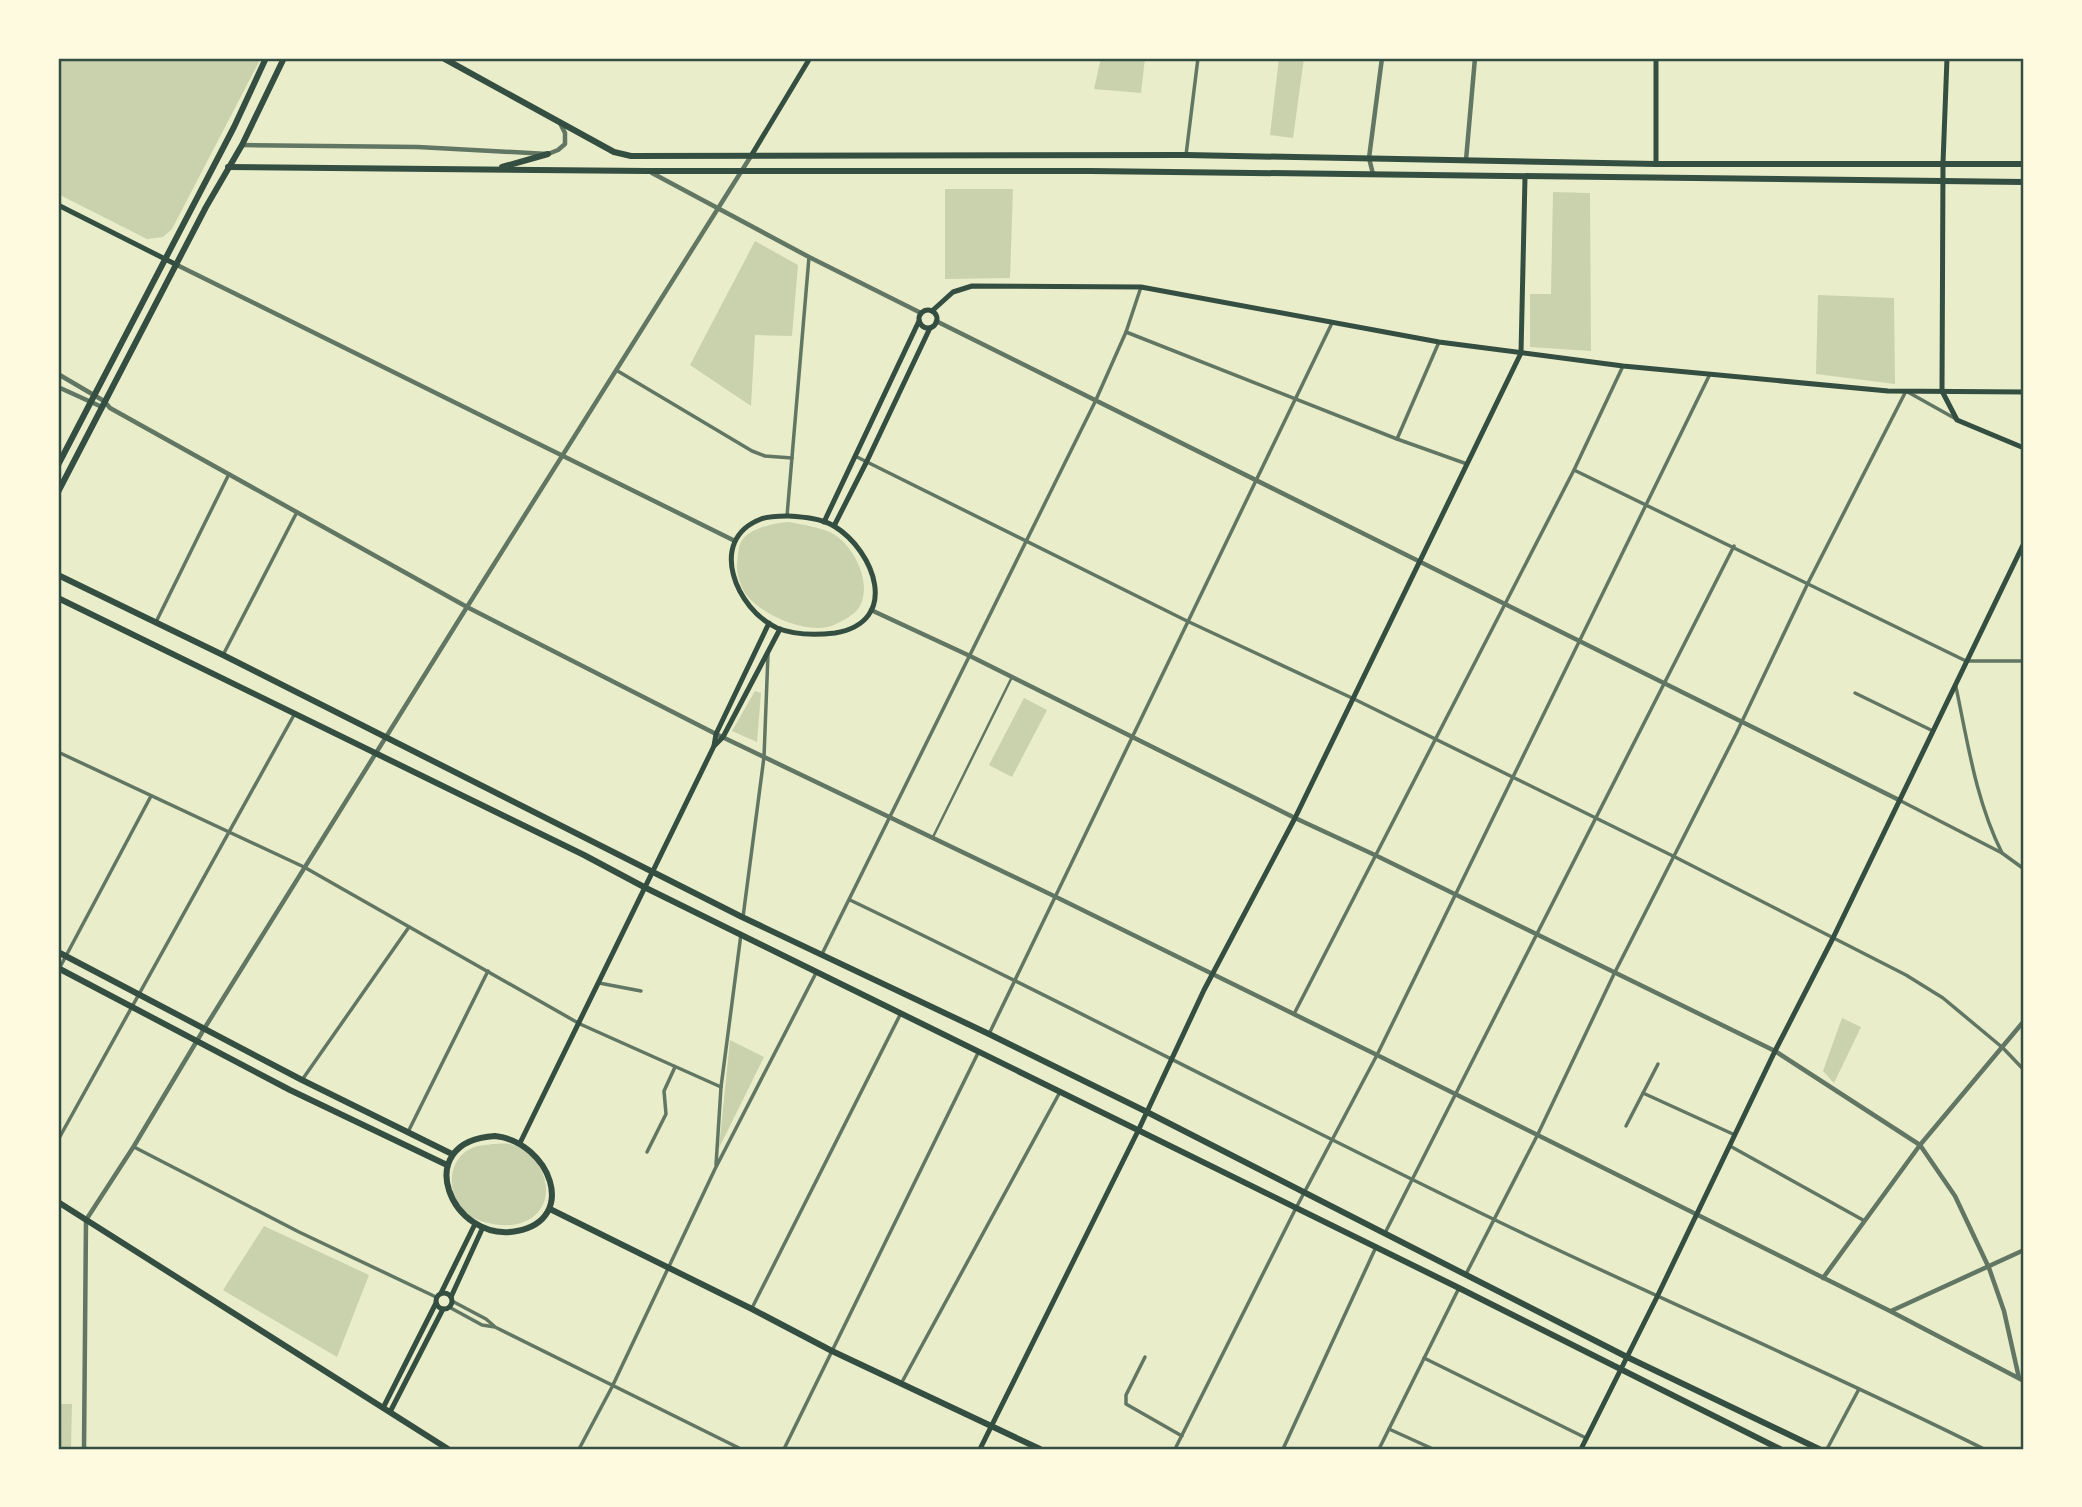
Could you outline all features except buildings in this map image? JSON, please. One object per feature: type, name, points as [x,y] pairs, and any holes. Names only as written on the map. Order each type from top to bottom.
[{"type":"main road","points":[[58,465],[234,127],[266,58]]},
{"type":"main road","points":[[58,492],[102,404],[242,145],[284,58]]},
{"type":"main road","points":[[443,58],[614,152],[631,156],[1186,155],[1656,164],[2024,164]]},
{"type":"main road","points":[[751,156],[810,58]]},
{"type":"main road","points":[[1656,58],[1656,164]]},
{"type":"main road","points":[[1947,58],[1943,163],[1942,391],[1957,419],[2024,448]]},
{"type":"main road","points":[[494,170],[548,154]]},
{"type":"main road","points":[[228,167],[1091,171],[2024,182]]},
{"type":"main road","points":[[980,1449],[1138,1132],[1212,974],[1295,818],[1521,353],[1525,177]]},
{"type":"main road","points":[[58,205],[177,265]]},
{"type":"main road","points":[[932,311],[953,292],[972,286],[1141,286],[1438,342],[1623,366],[1906,391],[2024,392]]},
{"type":"main road","points":[[824,522],[857,457],[921,313],[932,311],[936,321],[930,328],[834,526]]},
{"type":"main road","points":[[919,321],[921,325],[930,328]]},
{"type":"main road","points":[[787,516],[834,526],[853,542],[867,559],[876,588],[876,599],[871,610],[853,628],[841,632],[804,633],[780,629],[750,608],[737,588],[731,569],[735,541],[760,520],[787,516]]},
{"type":"main road","points":[[1581,1449],[2024,543]]},
{"type":"main road","points":[[58,575],[223,655],[821,956],[989,1034],[1147,1112],[1627,1357],[1819,1449]]},
{"type":"main road","points":[[58,598],[584,855],[1780,1449]]},
{"type":"main road","points":[[715,746],[716,734],[769,623]]},
{"type":"main road","points":[[520,1143],[715,746],[723,737],[780,629]]},
{"type":"main road","points":[[58,952],[302,1080],[452,1153]]},
{"type":"main road","points":[[58,969],[290,1090],[447,1165]]},
{"type":"main road","points":[[485,1137],[503,1137],[520,1143],[536,1155],[548,1172],[550,1209],[536,1223],[518,1231],[499,1231],[475,1224],[465,1217],[453,1201],[447,1165],[452,1153],[468,1141],[485,1137]]},
{"type":"main road","points":[[58,1202],[448,1449]]},
{"type":"main road","points":[[550,1209],[752,1308],[832,1351],[1040,1449]]},
{"type":"main road","points":[[386,1410],[475,1224]]},
{"type":"main road","points":[[386,1410],[449,1303],[483,1227]]},
{"type":"main road","points":[[438,1298],[447,1293],[449,1303]]},
{"type":"main road","points":[[438,1298],[449,1303]]},
{"type":"street","points":[[1186,155],[1198,58]]},
{"type":"street","points":[[1373,174],[1369,158],[1382,58]]},
{"type":"street","points":[[1466,161],[1475,58]]},
{"type":"street","points":[[242,145],[418,147],[548,154],[565,144],[565,133],[560,123]]},
{"type":"street","points":[[84,1449],[86,1220],[304,867],[751,156]]},
{"type":"street","points":[[649,171],[809,257],[921,313]]},
{"type":"street","points":[[787,516],[809,257]]},
{"type":"street","points":[[177,265],[735,541]]},
{"type":"street","points":[[821,956],[1095,402],[1126,332],[1141,286]]},
{"type":"street","points":[[936,321],[1899,800],[2002,853],[2024,869]]},
{"type":"street","points":[[989,1034],[1332,323]]},
{"type":"street","points":[[1126,332],[1467,464]]},
{"type":"street","points":[[1397,439],[1438,342]]},
{"type":"street","points":[[1294,1014],[1377,856],[1433,739],[1574,470],[1623,366]]},
{"type":"street","points":[[616,370],[752,451],[773,457],[792,458]]},
{"type":"street","points":[[58,374],[93,394],[102,404]]},
{"type":"street","points":[[1175,1449],[1304,1192],[1377,1055],[1710,374]]},
{"type":"street","points":[[58,387],[89,402],[110,408],[467,607],[716,734],[1294,1014],[2022,1379]]},
{"type":"street","points":[[1466,1274],[1906,391],[1957,419]]},
{"type":"street","points":[[857,457],[1187,621],[1352,698],[1675,857],[1927,987],[2003,1048],[2024,1070]]},
{"type":"street","points":[[1574,470],[1734,546],[1966,662],[2024,660]]},
{"type":"street","points":[[156,622],[229,474]]},
{"type":"street","points":[[223,655],[297,512]]},
{"type":"street","points":[[1385,1233],[1734,546]]},
{"type":"street","points":[[871,610],[1775,1051],[1920,1145],[1955,1196],[1989,1268],[2004,1311],[2022,1379]]},
{"type":"street","points":[[743,917],[764,757],[768,654]]},
{"type":"street","points":[[933,837],[1012,677]]},
{"type":"street","points":[[1955,685],[1975,782],[1989,827],[2002,853]]},
{"type":"street","points":[[1855,693],[1933,731]]},
{"type":"street","points":[[58,1140],[295,713]]},
{"type":"street","points":[[58,751],[304,867],[580,1024],[721,1087]]},
{"type":"street","points":[[58,969],[150,796]]},
{"type":"street","points":[[850,900],[1014,978],[1494,1219],[1984,1449]]},
{"type":"street","points":[[302,1080],[409,927]]},
{"type":"street","points":[[715,1169],[721,1087],[740,934]]},
{"type":"street","points":[[407,1133],[488,971]]},
{"type":"street","points":[[579,1449],[612,1387],[715,1169],[817,971]]},
{"type":"street","points":[[599,983],[641,990]]},
{"type":"street","points":[[752,1308],[901,1013]]},
{"type":"street","points":[[1823,1278],[1920,1145],[2024,1021]]},
{"type":"street","points":[[784,1449],[979,1051]]},
{"type":"street","points":[[1626,1126],[1658,1065]]},
{"type":"street","points":[[647,1152],[666,1114],[664,1091],[675,1067]]},
{"type":"street","points":[[902,1382],[1060,1092]]},
{"type":"street","points":[[1643,1093],[1735,1135]]},
{"type":"street","points":[[134,1146],[299,1232],[438,1298]]},
{"type":"street","points":[[1730,1146],[1863,1220]]},
{"type":"street","points":[[1283,1449],[1376,1247]]},
{"type":"street","points":[[1890,1311],[2024,1250]]},
{"type":"street","points":[[1379,1449],[1459,1288]]},
{"type":"street","points":[[449,1303],[482,1325],[495,1327],[741,1449]]},
{"type":"street","points":[[1145,1357],[1125,1401],[1182,1436]]},
{"type":"street","points":[[1424,1358],[1587,1438]]},
{"type":"street","points":[[1828,1449],[1858,1389]]},
{"type":"street","points":[[1389,1429],[1433,1449]]},
{"type":"green space","points":[[58,58],[261,58],[172,229],[163,237],[147,239],[58,194]]},
{"type":"green space","points":[[1101,58],[1145,58],[1141,93],[1094,89]]},
{"type":"green space","points":[[1279,58],[1304,58],[1293,138],[1270,135]]},
{"type":"green space","points":[[945,189],[1013,189],[1010,278],[945,279]]},
{"type":"green space","points":[[1553,192],[1590,193],[1591,351],[1530,347],[1530,294],[1551,294]]},
{"type":"green space","points":[[755,241],[798,265],[792,336],[755,335],[751,406],[690,365]]},
{"type":"green space","points":[[1818,295],[1894,298],[1895,384],[1816,374]]},
{"type":"green space","points":[[789,522],[830,532],[842,541],[855,558],[860,568],[864,590],[858,609],[848,618],[826,627],[800,626],[762,609],[745,593],[737,567],[741,542],[756,530]]},
{"type":"green space","points":[[755,691],[761,693],[757,742],[732,731]]},
{"type":"green space","points":[[1024,698],[1047,710],[1012,777],[989,765]]},
{"type":"green space","points":[[1842,1018],[1861,1027],[1834,1083],[1823,1071]]},
{"type":"green space","points":[[730,1040],[764,1057],[719,1148]]},
{"type":"green space","points":[[510,1144],[523,1149],[541,1169],[546,1194],[542,1206],[534,1216],[521,1223],[502,1225],[480,1221],[461,1208],[456,1199],[452,1180],[457,1161],[472,1148]]},
{"type":"green space","points":[[264,1226],[369,1275],[337,1357],[223,1290]]},
{"type":"green space","points":[[58,1404],[72,1404],[71,1449],[58,1449]]}]
